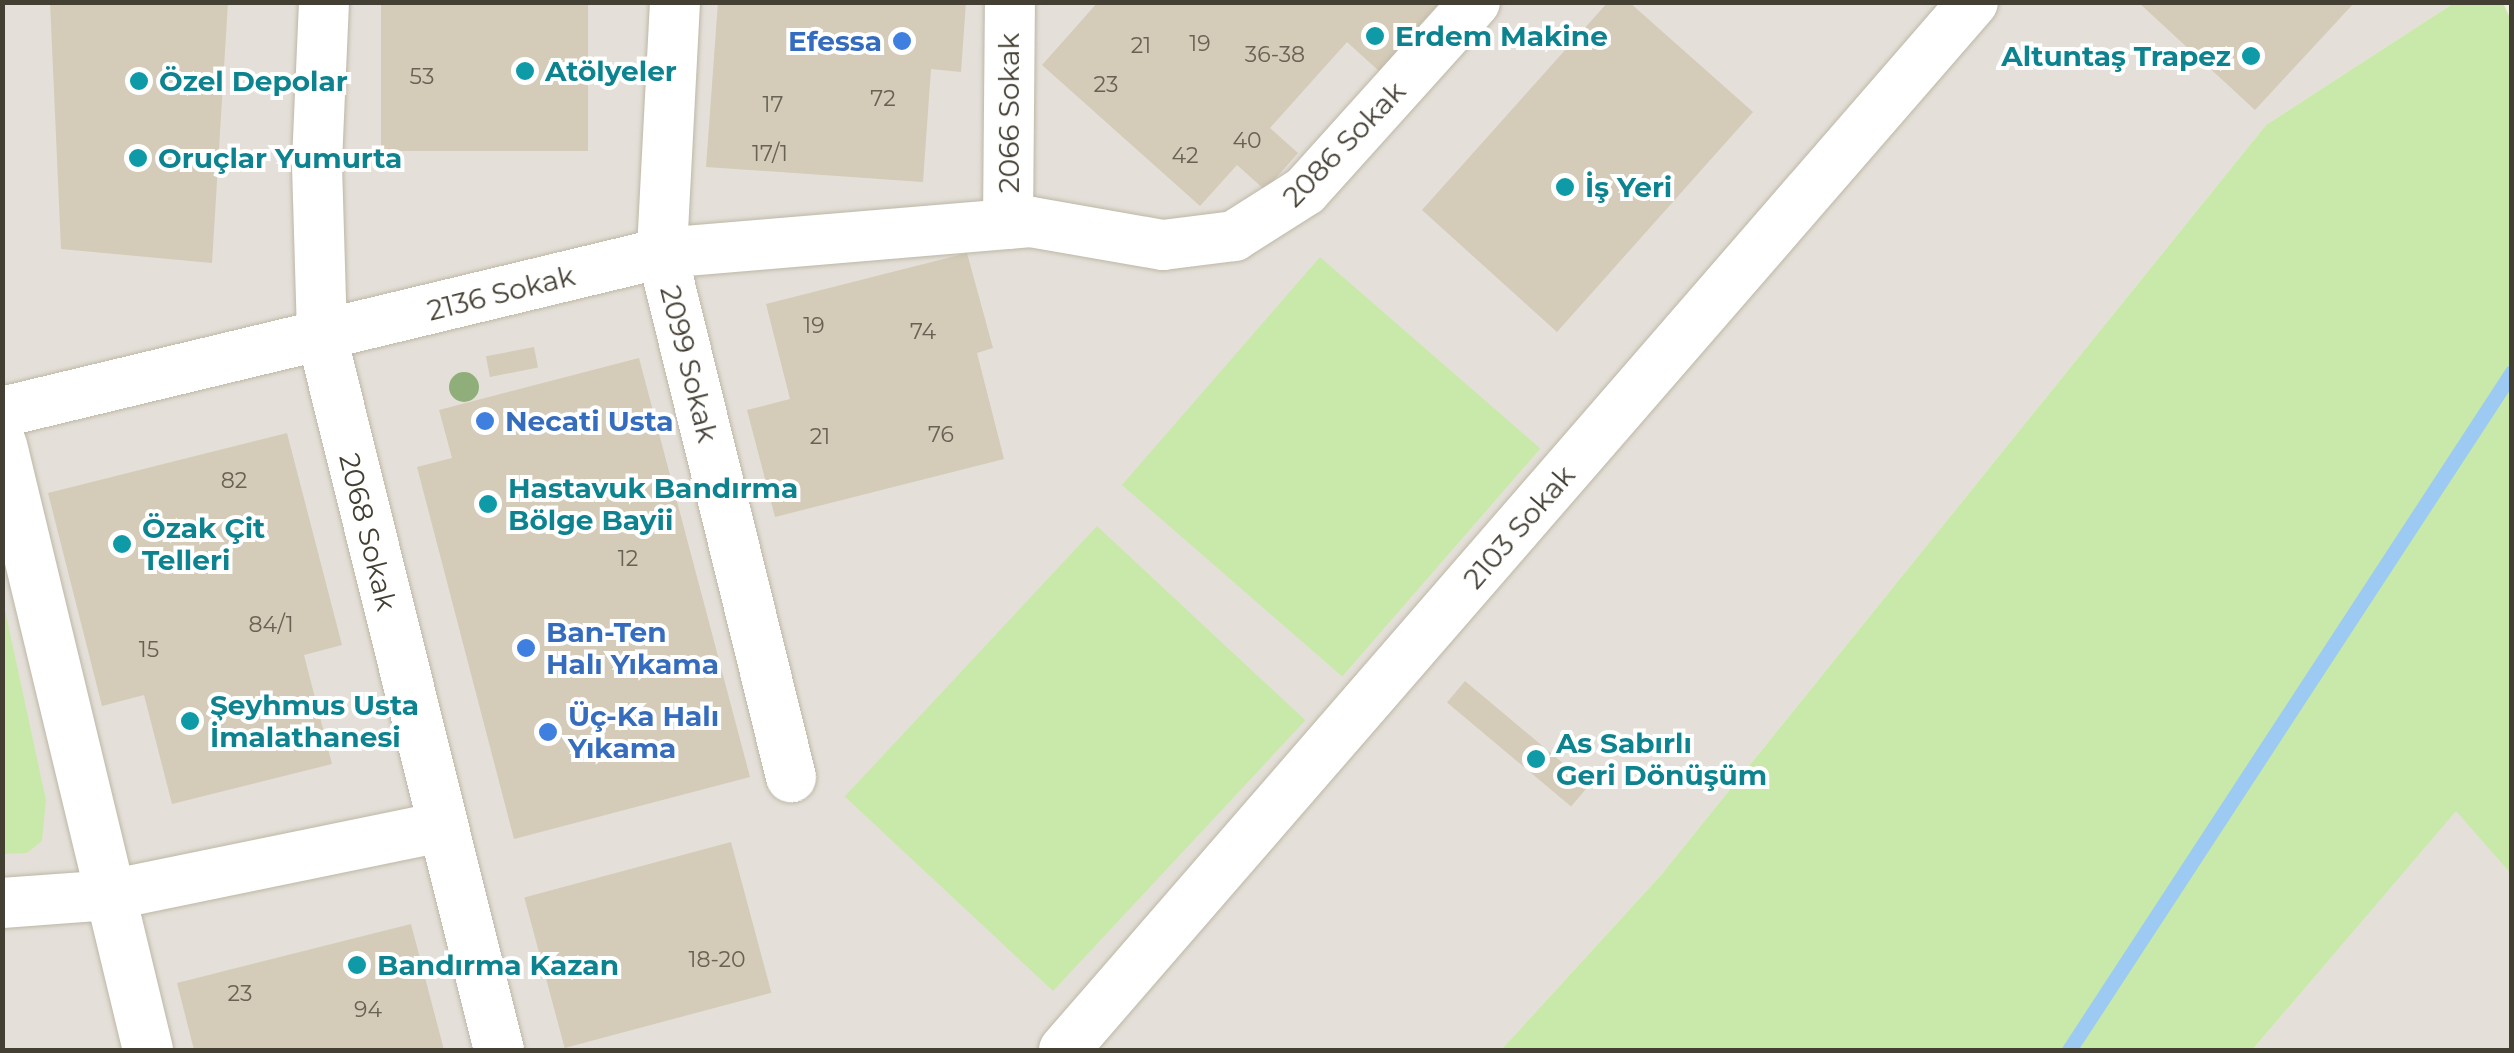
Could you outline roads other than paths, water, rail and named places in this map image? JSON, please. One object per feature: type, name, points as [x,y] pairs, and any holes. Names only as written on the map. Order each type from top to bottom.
[{"type":"street","name":"2068 Sokak","points":[[324,2],[317,165],[322,337],[499,1050]]},
{"type":"street","name":"2099 Sokak","points":[[675,2],[662,253],[791,777]]},
{"type":"street","name":"2066 Sokak","points":[[1008,224],[1010,2]]},
{"type":"street","name":"2086 Sokak","points":[[1008,224],[1065,224],[1163,245],[1234,236],[1305,191],[1475,2]]},
{"type":"street","name":"2103 Sokak","points":[[1064,1050],[1973,2]]},
{"type":"street","name":"2136 Sokak","points":[[2,412],[662,253],[1008,224]]},
{"type":"street","points":[[2,445],[148,1050]]},
{"type":"street","points":[[2,902],[110,895],[442,827]]},
{"type":"waterway","points":[[2069,1050],[2512,372]]},
{"type":"place","name":"Erdem Makine","points":[[1375,36]]},
{"type":"place","name":"Efessa","points":[[902,41]]},
{"type":"place","name":"Altuntaş Trapez","points":[[2251,56]]},
{"type":"place","name":"Atölyeler","points":[[525,71]]},
{"type":"place","name":"Özel Depolar","points":[[139,81]]},
{"type":"place","name":"Oruçlar Yumurta","points":[[138,158]]},
{"type":"place","name":"İş Yeri","points":[[1565,187]]},
{"type":"place","name":"Necati Usta","points":[[485,421]]},
{"type":"place","name":"Hastavuk Bandırma Bölge Bayii","points":[[488,504]]},
{"type":"place","name":"Özak Çit Telleri","points":[[122,544]]},
{"type":"place","name":"Ban-Ten Halı Yıkama","points":[[526,648]]},
{"type":"place","name":"Şeyhmus Usta İmalathanesi","points":[[190,721]]},
{"type":"place","name":"Üç-Ka Halı Yıkama","points":[[548,732]]},
{"type":"place","name":"As Sabırlı Geri Dönüşüm","points":[[1536,759]]},
{"type":"place","name":"Bandırma Kazan","points":[[357,965]]}]
